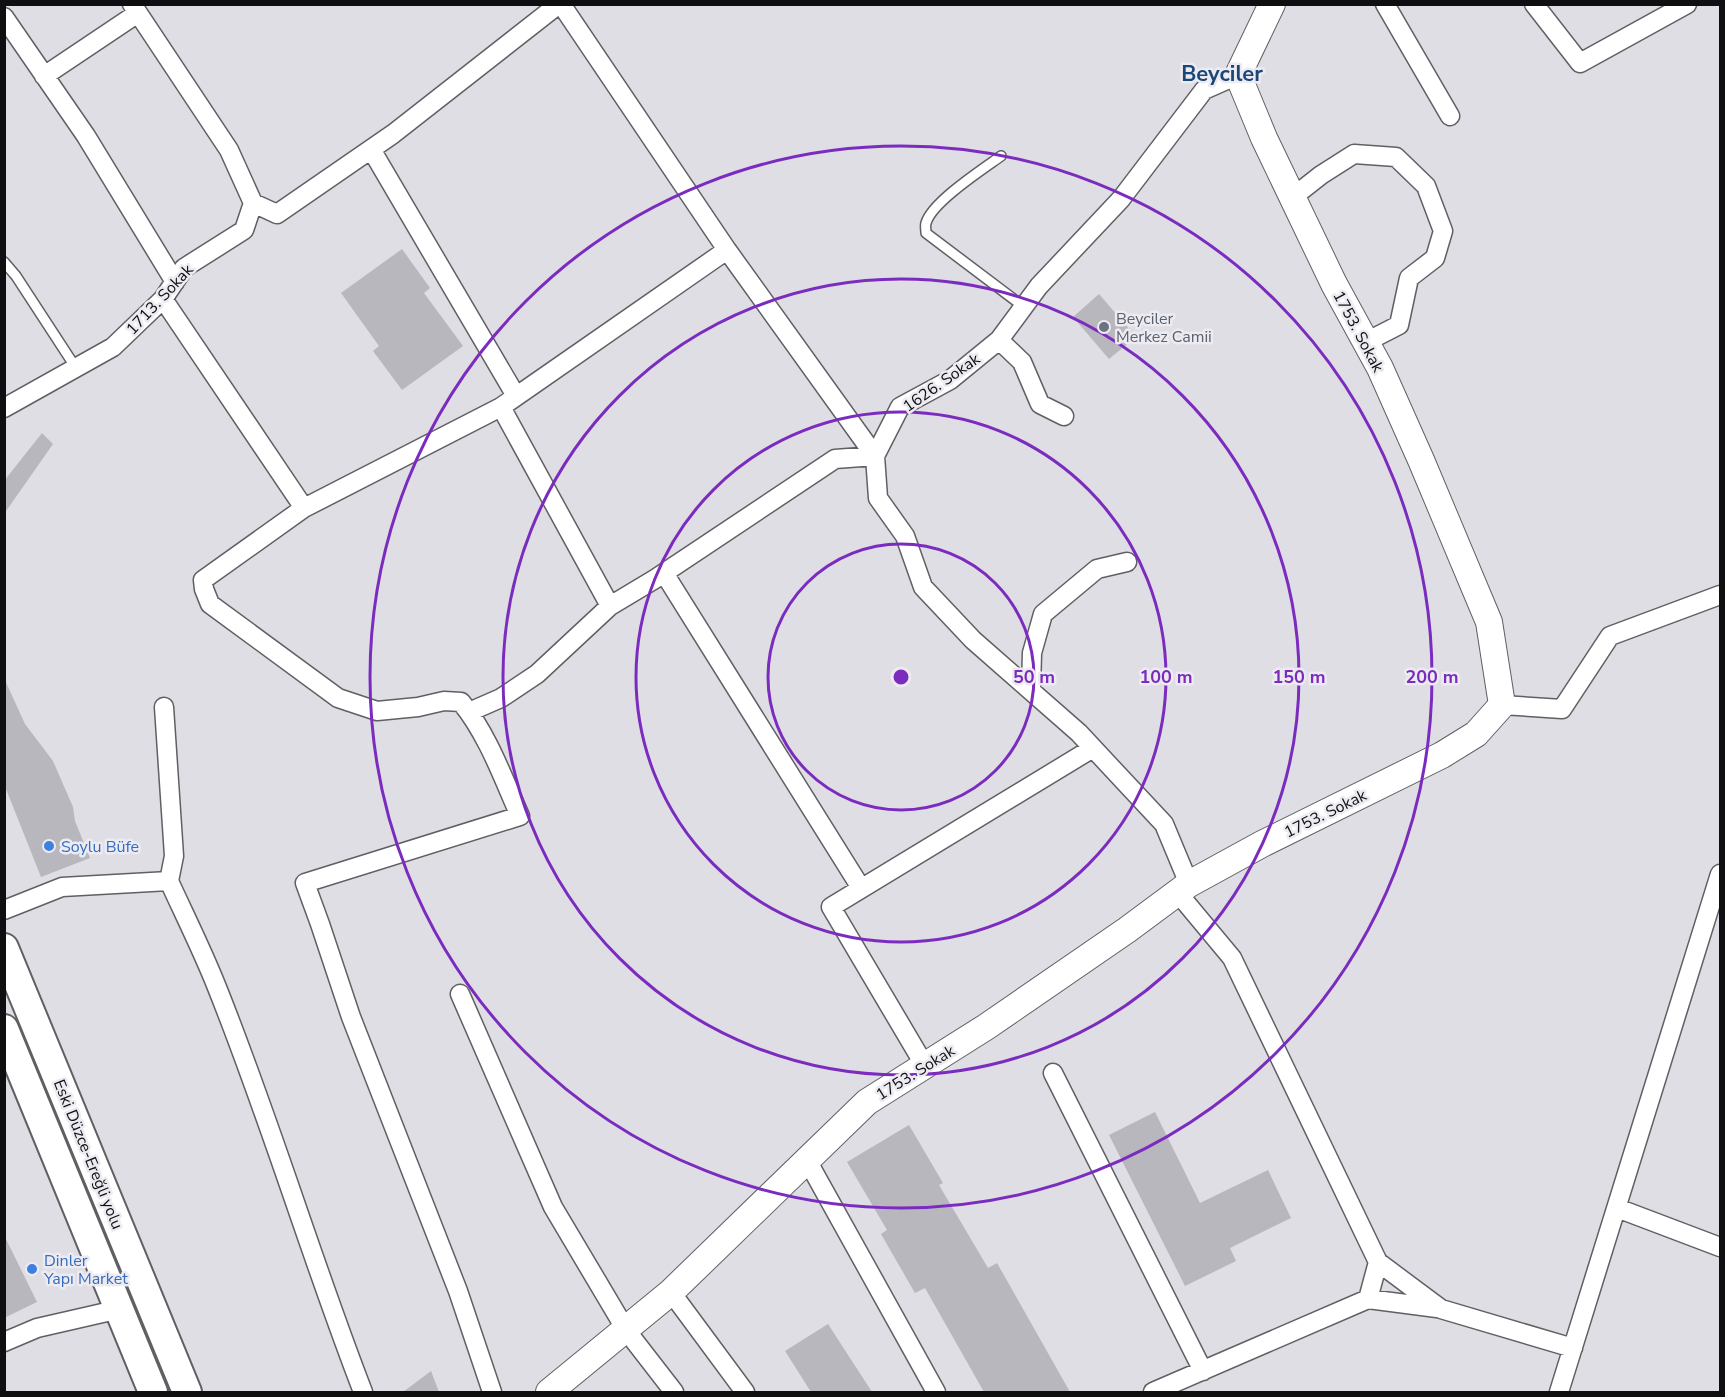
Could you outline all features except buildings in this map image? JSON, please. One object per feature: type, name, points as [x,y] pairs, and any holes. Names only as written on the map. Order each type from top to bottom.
[{"type":"main road","name":"Eski Düzce-Ereğli yolu","points":[[4,948],[187,1392]]},
{"type":"main road","name":"Eski Düzce-Ereğli yolu","points":[[4,1029],[12,1068],[120,1309],[153,1392]]},
{"type":"street","points":[[45,76],[135,9],[229,150],[253,202],[277,214],[393,134],[560,4],[727,250],[876,456]]},
{"type":"street","points":[[1238,75],[1272,4]]},
{"type":"street","points":[[1385,4],[1450,116]]},
{"type":"street","points":[[1534,4],[1580,63],[1687,4]]},
{"type":"street","points":[[4,17],[86,136],[175,282]]},
{"type":"street","name":"1753. Sokak","points":[[549,1392],[671,1292],[867,1102],[986,1027],[1127,930],[1183,888],[1262,844],[1442,755],[1476,734],[1502,705],[1489,622],[1380,368],[1334,284],[1264,138],[1238,75]]},
{"type":"street","name":"1626. Sokak","points":[[1238,75],[1203,90],[1121,199],[1039,286],[999,340],[950,380],[900,407],[876,456],[878,498],[904,536],[923,587],[973,640],[1080,733],[1164,824],[1183,888],[1232,958],[1378,1262]]},
{"type":"street","points":[[371,149],[516,396]]},
{"type":"street","points":[[1293,197],[1321,175],[1354,154],[1396,157],[1426,186],[1443,231],[1435,258],[1408,278],[1399,325],[1366,342]]},
{"type":"street","name":"1713. Sokak","points":[[4,408],[112,347],[163,299],[184,268],[244,230],[253,202]]},
{"type":"street","points":[[492,1392],[458,1291],[351,1017],[304,883],[520,816],[494,758],[469,712],[461,702],[444,701],[418,707],[377,711],[338,698],[210,604],[203,580],[304,508],[501,407],[727,250]]},
{"type":"street","points":[[163,299],[304,508]]},
{"type":"street","points":[[999,340],[1022,362],[1040,404],[1064,416]]},
{"type":"street","points":[[501,407],[610,606]]},
{"type":"street","points":[[469,712],[501,698],[537,674],[610,606],[664,573],[835,459],[876,456]]},
{"type":"street","points":[[1031,689],[1032,653],[1043,614],[1097,569],[1127,562]]},
{"type":"street","points":[[664,573],[861,888]]},
{"type":"street","points":[[1502,705],[1562,709],[1610,636],[1720,595]]},
{"type":"street","points":[[164,707],[174,856],[170,881],[216,984],[243,1055],[301,1224],[363,1392]]},
{"type":"street","points":[[925,1066],[831,907],[1093,748]]},
{"type":"street","points":[[1559,1392],[1720,874]]},
{"type":"street","points":[[4,910],[62,887],[170,881]]},
{"type":"street","points":[[460,994],[553,1207],[626,1330],[674,1392]]},
{"type":"street","points":[[1053,1073],[1203,1371]]},
{"type":"street","points":[[807,1160],[936,1392]]},
{"type":"street","points":[[1617,1208],[1720,1246]]},
{"type":"street","points":[[1368,1299],[1378,1262],[1441,1309]]},
{"type":"street","points":[[671,1292],[745,1392]]},
{"type":"street","points":[[1153,1392],[1368,1299],[1441,1309],[1573,1348]]},
{"type":"street","points":[[4,1342],[37,1328],[120,1309]]},
{"type":"lane","points":[[1001,156],[967,180],[939,204],[926,222],[926,232],[1024,306]]},
{"type":"lane","points":[[4,262],[16,276],[76,368]]},
{"type":"place","name":"Beyciler Merkez Camii","points":[[1104,327]]},
{"type":"place","name":"Soylu Büfe","points":[[49,846]]},
{"type":"place","name":"Dinler Yapı Market","points":[[32,1269]]},
{"type":"district","name":"Beyciler","points":[[1222,73]]}]
